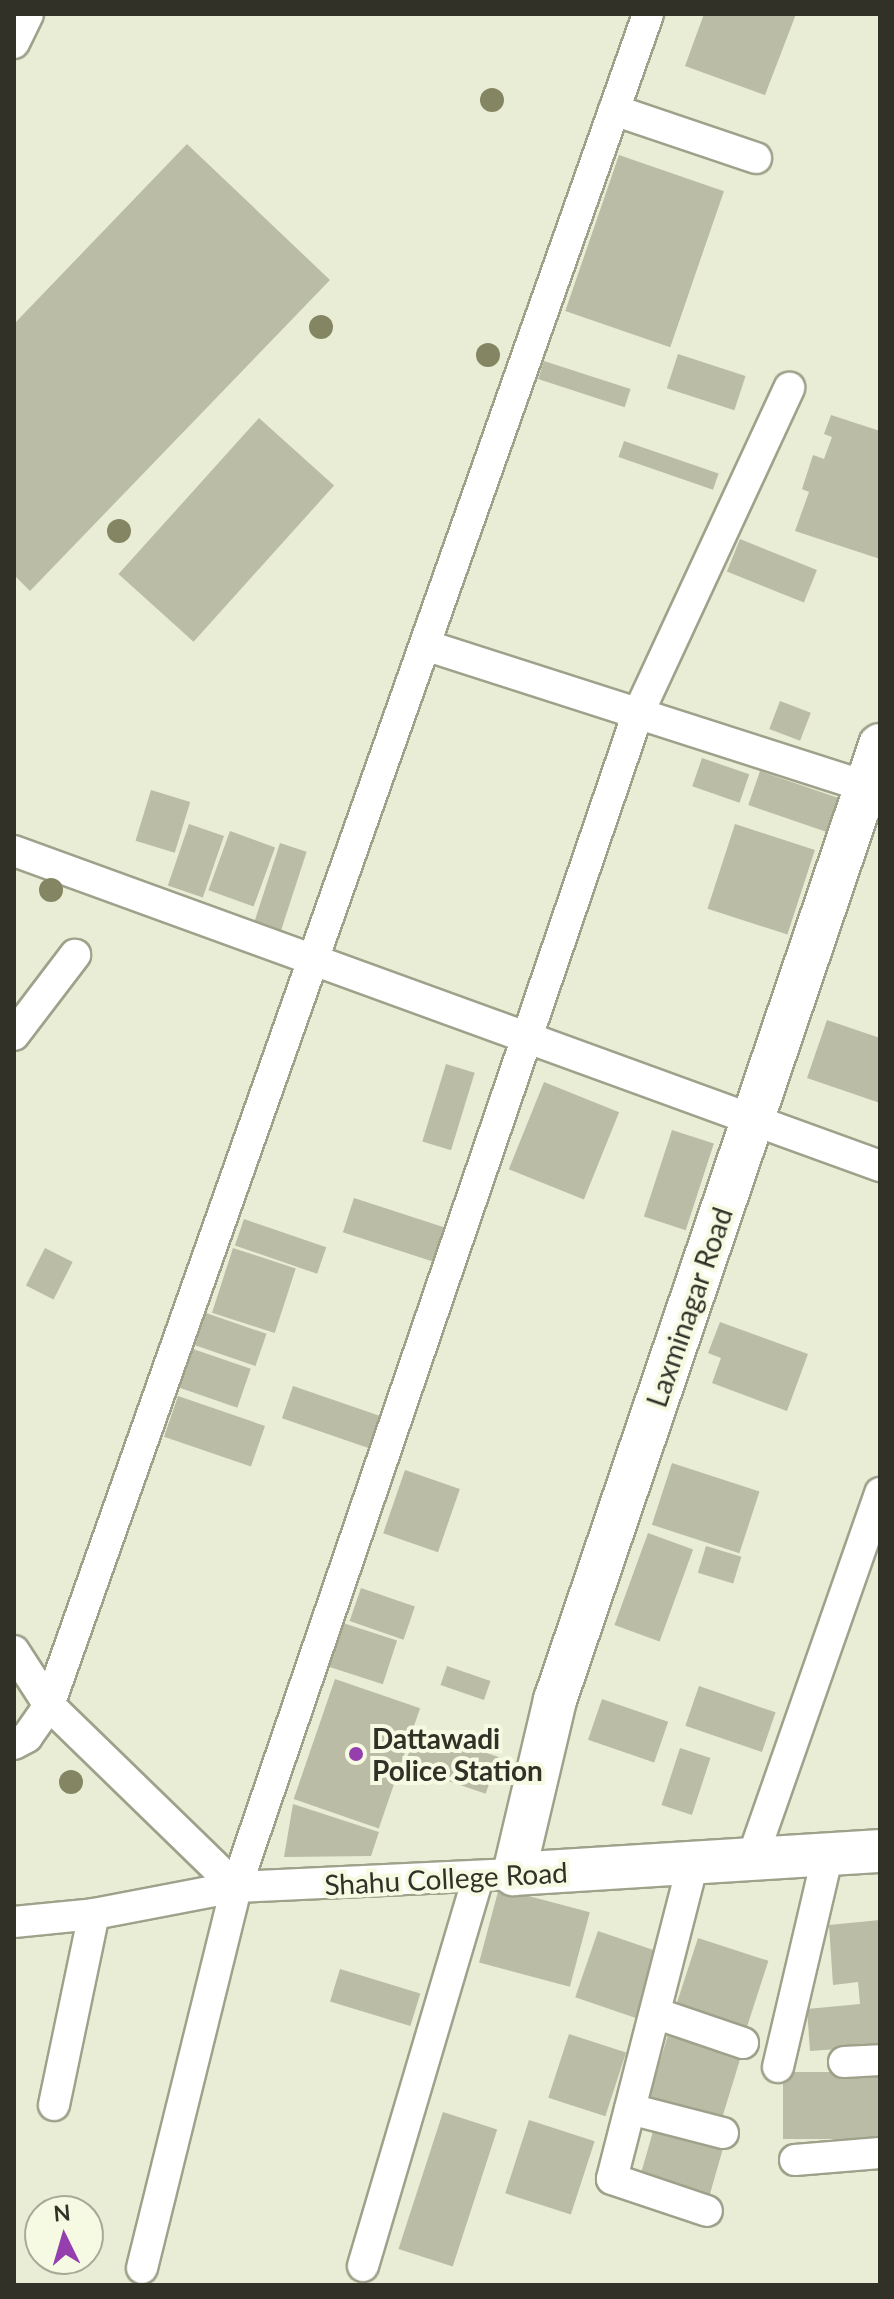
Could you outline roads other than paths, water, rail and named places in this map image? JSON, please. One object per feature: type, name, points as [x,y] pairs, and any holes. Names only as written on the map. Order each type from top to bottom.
[{"type":"street","points":[[14,43],[28,14]]},
{"type":"street","points":[[14,1744],[27,1737],[49,1705],[648,14]]},
{"type":"street","points":[[614,110],[756,158]]},
{"type":"street","points":[[142,2268],[236,1887],[530,1038],[637,716],[789,388]]},
{"type":"street","points":[[425,645],[637,716],[866,787]]},
{"type":"street","name":"Laxminagar Road","points":[[495,1877],[880,745]]},
{"type":"street","points":[[14,851],[880,1166]]},
{"type":"street","points":[[14,1035],[75,955]]},
{"type":"street","points":[[752,1859],[880,1493]]},
{"type":"street","points":[[14,1651],[49,1705],[236,1887]]},
{"type":"street","points":[[14,1693],[49,1705]]},
{"type":"street","name":"Shahu College Road","points":[[14,1922],[94,1914],[236,1887],[495,1877],[880,1851]]},
{"type":"street","points":[[778,2067],[828,1854]]},
{"type":"street","points":[[693,1863],[612,2179],[707,2211]]},
{"type":"street","points":[[363,2266],[495,1877]]},
{"type":"street","points":[[54,2105],[94,1914]]},
{"type":"street","points":[[655,2013],[743,2043]]},
{"type":"street","points":[[844,2062],[880,2060]]},
{"type":"street","points":[[630,2109],[723,2133]]},
{"type":"street","points":[[795,2160],[880,2153]]},
{"type":"place","name":"Dattawadi Police Station","points":[[356,1754]]}]
